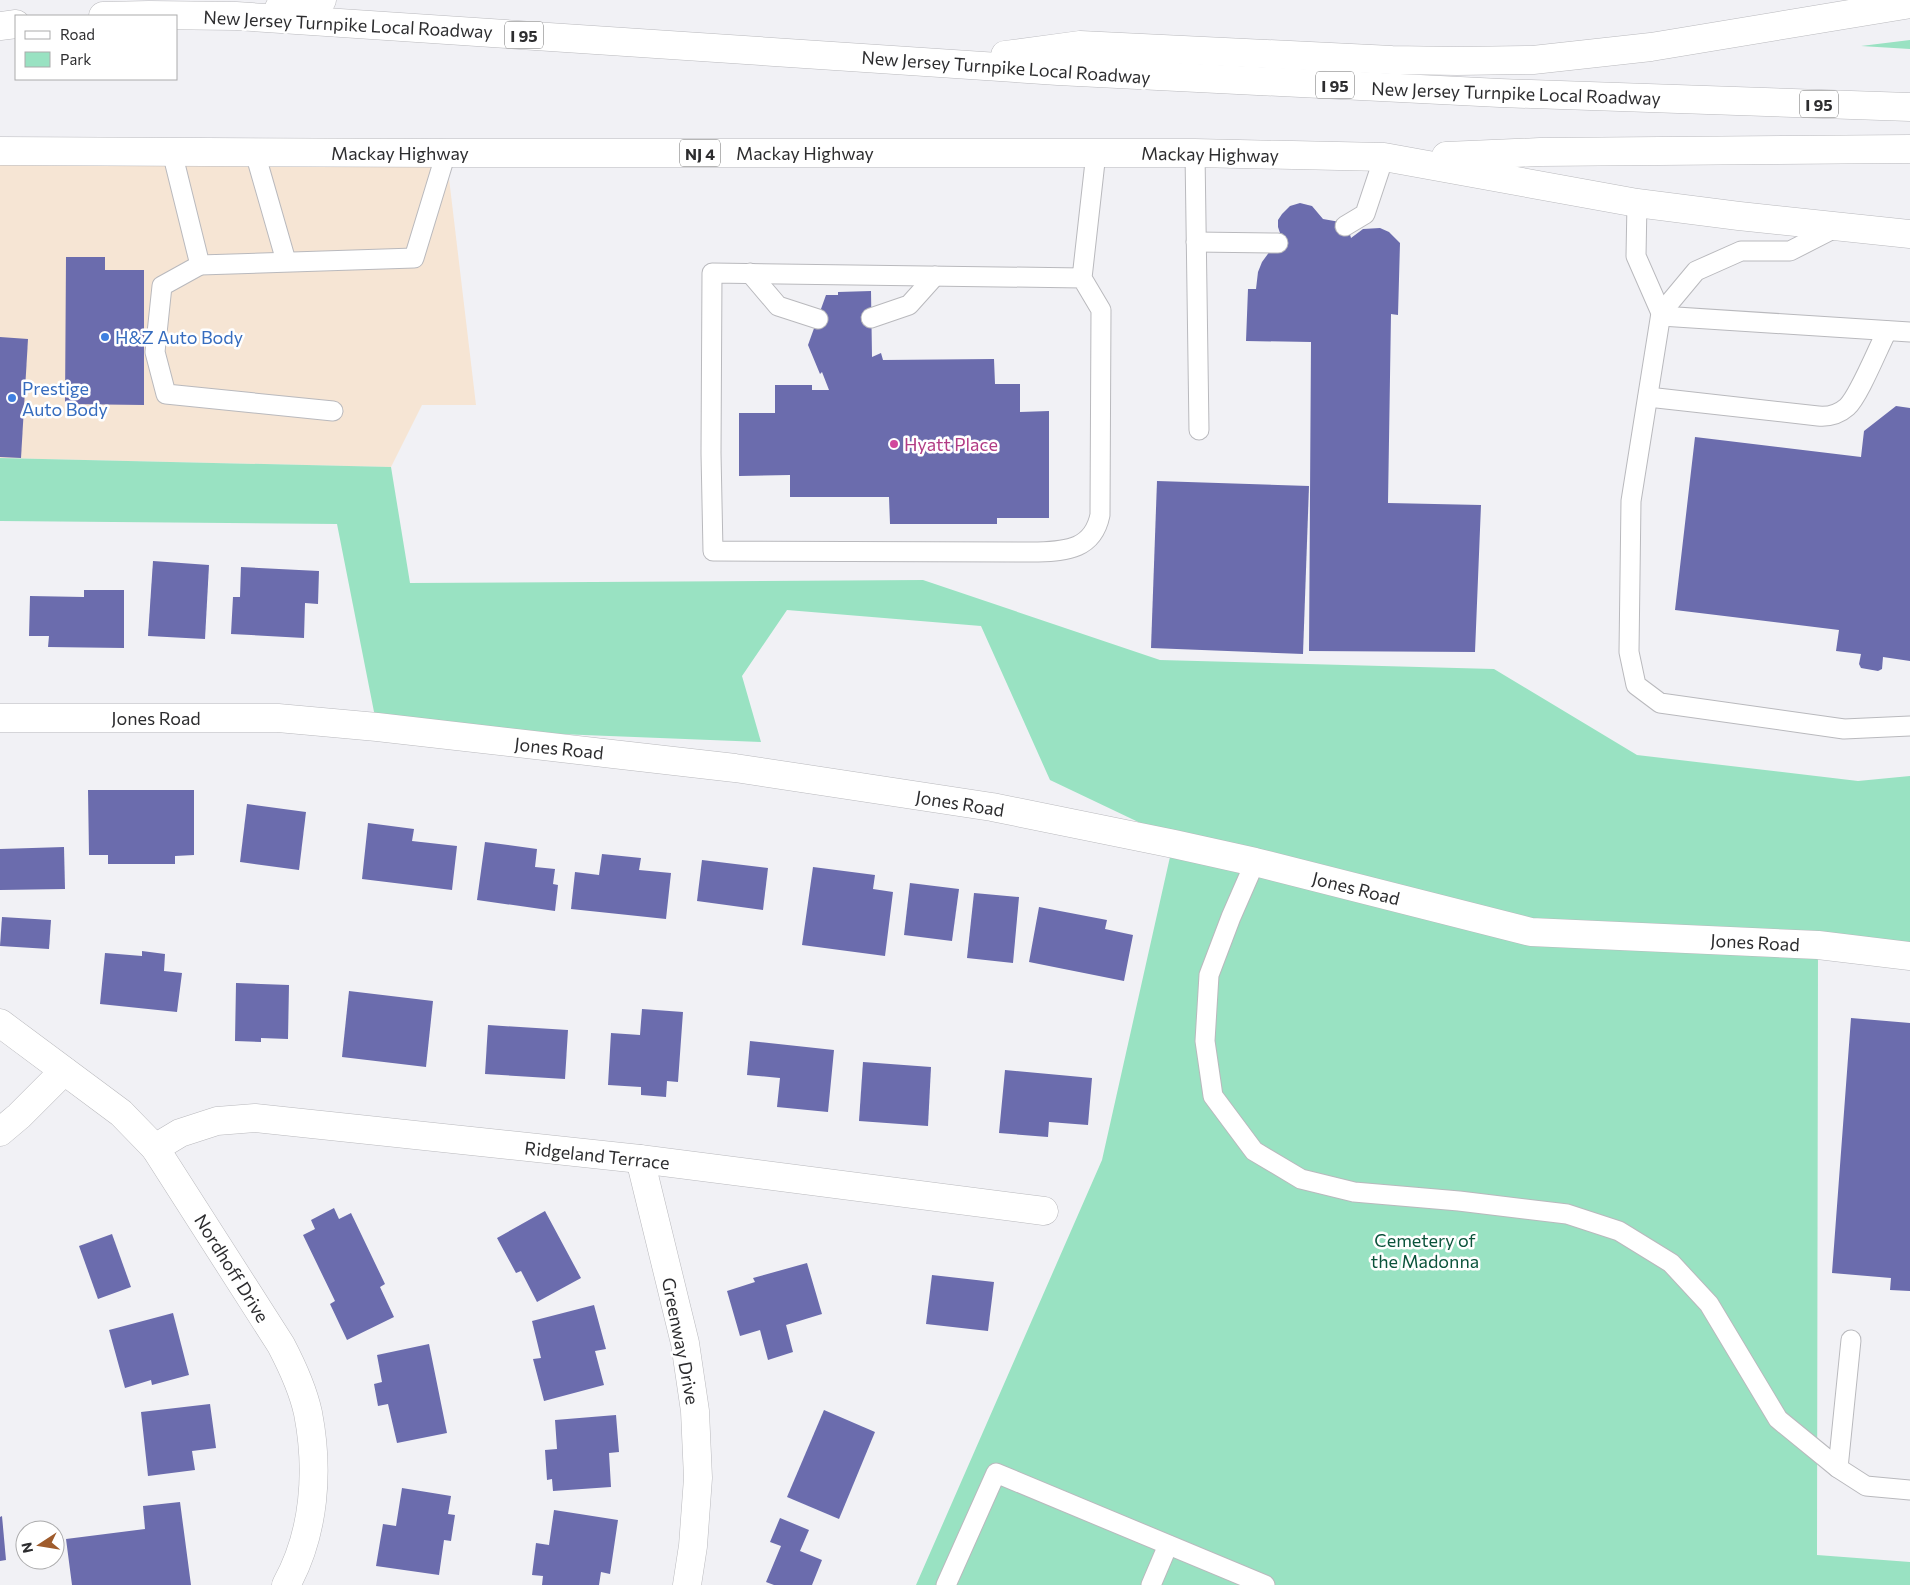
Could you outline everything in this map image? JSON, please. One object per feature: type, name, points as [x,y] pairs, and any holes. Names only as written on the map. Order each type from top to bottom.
[{"type":"main road","points":[[236,16],[322,0]]},
{"type":"main road","points":[[944,63],[1080,45],[1392,60],[1533,60],[1651,47],[1910,4]]},
{"type":"main road","name":"New Jersey Turnpike Local Roadway","points":[[178,15],[236,16],[944,63],[1500,93],[1910,107]]},
{"type":"main road","points":[[0,26],[15,24]]},
{"type":"main road","points":[[1392,158],[1540,152],[1910,150]]},
{"type":"main road","name":"Mackay Highway","points":[[0,151],[255,153],[1195,153],[1392,158]]},
{"type":"main road","points":[[1392,158],[1637,203],[1910,234]]},
{"type":"main road","name":"Jones Road","points":[[0,718],[278,718],[377,727],[726,766],[992,807],[1255,862],[1531,932],[1818,945],[1910,956]]},
{"type":"main road","name":"Nordhoff Drive","points":[[0,1023],[121,1113],[155,1148],[281,1345],[292,1366],[308,1411],[314,1450],[314,1494],[307,1532],[292,1574],[286,1585]]},
{"type":"main road","points":[[0,1132],[19,1116],[64,1070]]},
{"type":"main road","name":"Ridgeland Terrace","points":[[155,1148],[180,1133],[217,1122],[256,1118],[640,1159],[1044,1212]]},
{"type":"main road","name":"Greenway Drive","points":[[640,1159],[685,1343],[695,1411],[698,1478],[693,1546],[686,1585]]},
{"type":"lane","points":[[172,152],[200,265]]},
{"type":"lane","points":[[255,153],[286,261]]},
{"type":"lane","points":[[333,411],[166,394],[155,352],[162,286],[200,265],[414,258],[446,153]]},
{"type":"lane","points":[[1195,153],[1199,430]]},
{"type":"lane","points":[[1082,278],[712,273],[711,453],[713,551],[1046,552],[1068,549],[1080,545],[1090,538],[1097,528],[1100,515],[1101,310],[1082,278],[1096,154]]},
{"type":"lane","points":[[1345,226],[1365,214],[1392,158]]},
{"type":"lane","points":[[1637,203],[1636,256],[1661,315]]},
{"type":"lane","points":[[1837,227],[1790,251],[1741,251],[1696,271],[1661,315],[1631,501],[1629,652],[1636,685],[1660,703],[1844,729],[1910,726]]},
{"type":"lane","points":[[1196,242],[1278,243]]},
{"type":"lane","points":[[750,273],[778,306],[818,319]]},
{"type":"lane","points":[[871,318],[909,305],[935,276]]},
{"type":"lane","points":[[1661,315],[1910,332]]},
{"type":"lane","points":[[1648,397],[1818,416],[1835,415],[1848,406],[1857,393],[1887,331]]},
{"type":"lane","points":[[1255,862],[1209,975],[1205,1041],[1213,1096],[1254,1151],[1302,1178],[1354,1192],[1459,1201],[1567,1214],[1619,1231],[1671,1264],[1709,1304],[1778,1419],[1838,1468],[1866,1486],[1910,1490]]},
{"type":"lane","points":[[1838,1468],[1851,1340]]},
{"type":"lane","points":[[946,1585],[996,1473],[1264,1585]]},
{"type":"lane","points":[[1151,1585],[1168,1545]]},
{"type":"shaded area","points":[[0,151],[446,153],[476,405],[422,405],[391,467],[0,458]]},
{"type":"green space","points":[[1910,40],[1910,49],[1861,46]]},
{"type":"green space","name":"Cemetery of the Madonna","points":[[0,458],[391,467],[410,583],[923,580],[1160,660],[1494,669],[1637,755],[1858,781],[1910,776],[1910,956],[1818,945],[1817,1555],[1910,1562],[1910,1585],[916,1585],[1102,1160],[1174,839],[1050,780],[981,626],[787,610],[742,676],[761,742],[377,727],[337,524],[0,521]]},
{"type":"building","points":[[1300,203],[1312,206],[1323,219],[1340,222],[1349,231],[1351,238],[1363,229],[1380,228],[1389,232],[1400,243],[1398,315],[1391,314],[1388,503],[1481,505],[1475,652],[1309,651],[1311,342],[1246,341],[1248,289],[1256,289],[1258,272],[1262,262],[1281,236],[1278,220],[1290,206]]},
{"type":"building","name":"H&Z Auto Body","points":[[66,257],[105,257],[105,270],[144,270],[144,405],[65,404]]},
{"type":"building","name":"Hyatt Place","points":[[871,291],[872,357],[881,353],[883,360],[994,359],[995,384],[1020,384],[1020,412],[1049,411],[1049,518],[997,518],[997,524],[890,524],[889,497],[790,497],[790,475],[739,476],[739,413],[775,413],[775,385],[812,385],[812,390],[829,390],[808,345],[826,295],[838,295],[838,292]]},
{"type":"building","name":"Prestige Auto Body","points":[[0,337],[28,339],[21,458],[0,457]]},
{"type":"building","points":[[1896,406],[1910,408],[1910,661],[1883,657],[1882,669],[1878,671],[1861,668],[1859,664],[1861,654],[1836,651],[1839,630],[1675,610],[1695,437],[1861,457],[1864,431]]},
{"type":"building","points":[[1157,481],[1309,486],[1303,654],[1151,648]]},
{"type":"building","points":[[153,561],[209,565],[205,639],[148,636]]},
{"type":"building","points":[[241,567],[319,571],[318,604],[305,603],[304,638],[231,634],[233,597],[240,597]]},
{"type":"building","points":[[84,590],[124,590],[124,648],[48,647],[49,636],[29,636],[30,596],[84,597]]},
{"type":"building","points":[[88,790],[194,790],[194,855],[175,856],[175,864],[108,864],[108,855],[89,855]]},
{"type":"building","points":[[247,804],[306,812],[299,870],[240,862]]},
{"type":"building","points":[[368,823],[414,829],[412,841],[457,846],[452,890],[362,879]]},
{"type":"building","points":[[485,842],[537,849],[535,867],[555,869],[553,884],[558,885],[555,911],[477,900]]},
{"type":"building","points":[[64,847],[65,889],[0,890],[0,849]]},
{"type":"building","points":[[602,854],[641,858],[639,870],[671,873],[666,919],[571,909],[575,872],[599,875]]},
{"type":"building","points":[[702,860],[768,868],[763,910],[697,901]]},
{"type":"building","points":[[813,867],[875,875],[873,889],[893,892],[885,956],[802,945]]},
{"type":"building","points":[[910,883],[959,889],[952,941],[904,935]]},
{"type":"building","points":[[974,893],[1019,897],[1013,963],[967,958]]},
{"type":"building","points":[[1039,907],[1107,920],[1105,929],[1133,935],[1124,981],[1029,962]]},
{"type":"building","points":[[2,917],[51,920],[49,949],[0,946]]},
{"type":"building","points":[[142,951],[165,954],[164,971],[182,973],[177,1012],[100,1004],[105,953],[142,956]]},
{"type":"building","points":[[236,983],[289,985],[288,1039],[261,1038],[261,1042],[235,1041]]},
{"type":"building","points":[[349,991],[433,1001],[426,1067],[342,1057]]},
{"type":"building","points":[[642,1009],[683,1012],[678,1082],[667,1081],[666,1097],[641,1095],[641,1087],[608,1085],[611,1033],[640,1035]]},
{"type":"building","points":[[1851,1018],[1910,1023],[1910,1291],[1890,1290],[1891,1278],[1832,1273]]},
{"type":"building","points":[[488,1025],[568,1030],[565,1079],[485,1074]]},
{"type":"building","points":[[750,1041],[834,1050],[828,1112],[777,1107],[780,1078],[747,1075]]},
{"type":"building","points":[[863,1062],[931,1067],[928,1126],[859,1121]]},
{"type":"building","points":[[1005,1070],[1092,1078],[1088,1125],[1049,1122],[1048,1137],[999,1133]]},
{"type":"building","points":[[334,1208],[339,1219],[351,1213],[385,1284],[380,1287],[394,1317],[347,1340],[330,1304],[335,1301],[303,1235],[315,1229],[311,1220]]},
{"type":"building","points":[[545,1211],[581,1278],[537,1302],[521,1271],[516,1273],[497,1238]]},
{"type":"building","points":[[112,1234],[131,1287],[98,1299],[79,1246]]},
{"type":"building","points":[[807,1263],[822,1314],[786,1325],[793,1352],[768,1360],[760,1330],[740,1336],[727,1291],[755,1282],[753,1278]]},
{"type":"building","points":[[932,1275],[994,1282],[988,1331],[926,1324]]},
{"type":"building","points":[[594,1305],[606,1349],[595,1351],[604,1385],[544,1401],[533,1359],[541,1358],[532,1321]]},
{"type":"building","points":[[173,1313],[189,1375],[152,1385],[151,1380],[125,1388],[109,1330]]},
{"type":"building","points":[[429,1344],[447,1433],[397,1443],[388,1404],[378,1406],[374,1384],[382,1382],[377,1355]]},
{"type":"building","points":[[210,1404],[216,1448],[192,1451],[195,1470],[148,1476],[141,1412]]},
{"type":"building","points":[[824,1410],[875,1432],[839,1519],[787,1497]]},
{"type":"building","points":[[616,1415],[619,1452],[609,1453],[611,1487],[553,1491],[552,1479],[547,1480],[545,1450],[557,1449],[555,1420]]},
{"type":"building","points":[[402,1488],[451,1496],[448,1514],[455,1515],[451,1541],[444,1540],[439,1575],[376,1566],[383,1524],[396,1526]]},
{"type":"building","points":[[180,1502],[191,1585],[72,1585],[66,1539],[145,1529],[143,1506]]},
{"type":"building","points":[[554,1510],[618,1520],[610,1574],[601,1572],[599,1585],[542,1585],[543,1576],[532,1575],[536,1543],[549,1545]]},
{"type":"building","points":[[2,1516],[6,1560],[0,1561],[0,1517]]},
{"type":"building","points":[[780,1518],[809,1530],[800,1551],[822,1560],[812,1585],[774,1585],[766,1582],[781,1546],[770,1542]]},
{"type":"place","name":"H&Z Auto Body","points":[[105,337]]},
{"type":"place","name":"Prestige Auto Body","points":[[12,398]]},
{"type":"place","name":"Hyatt Place","points":[[894,444]]}]
